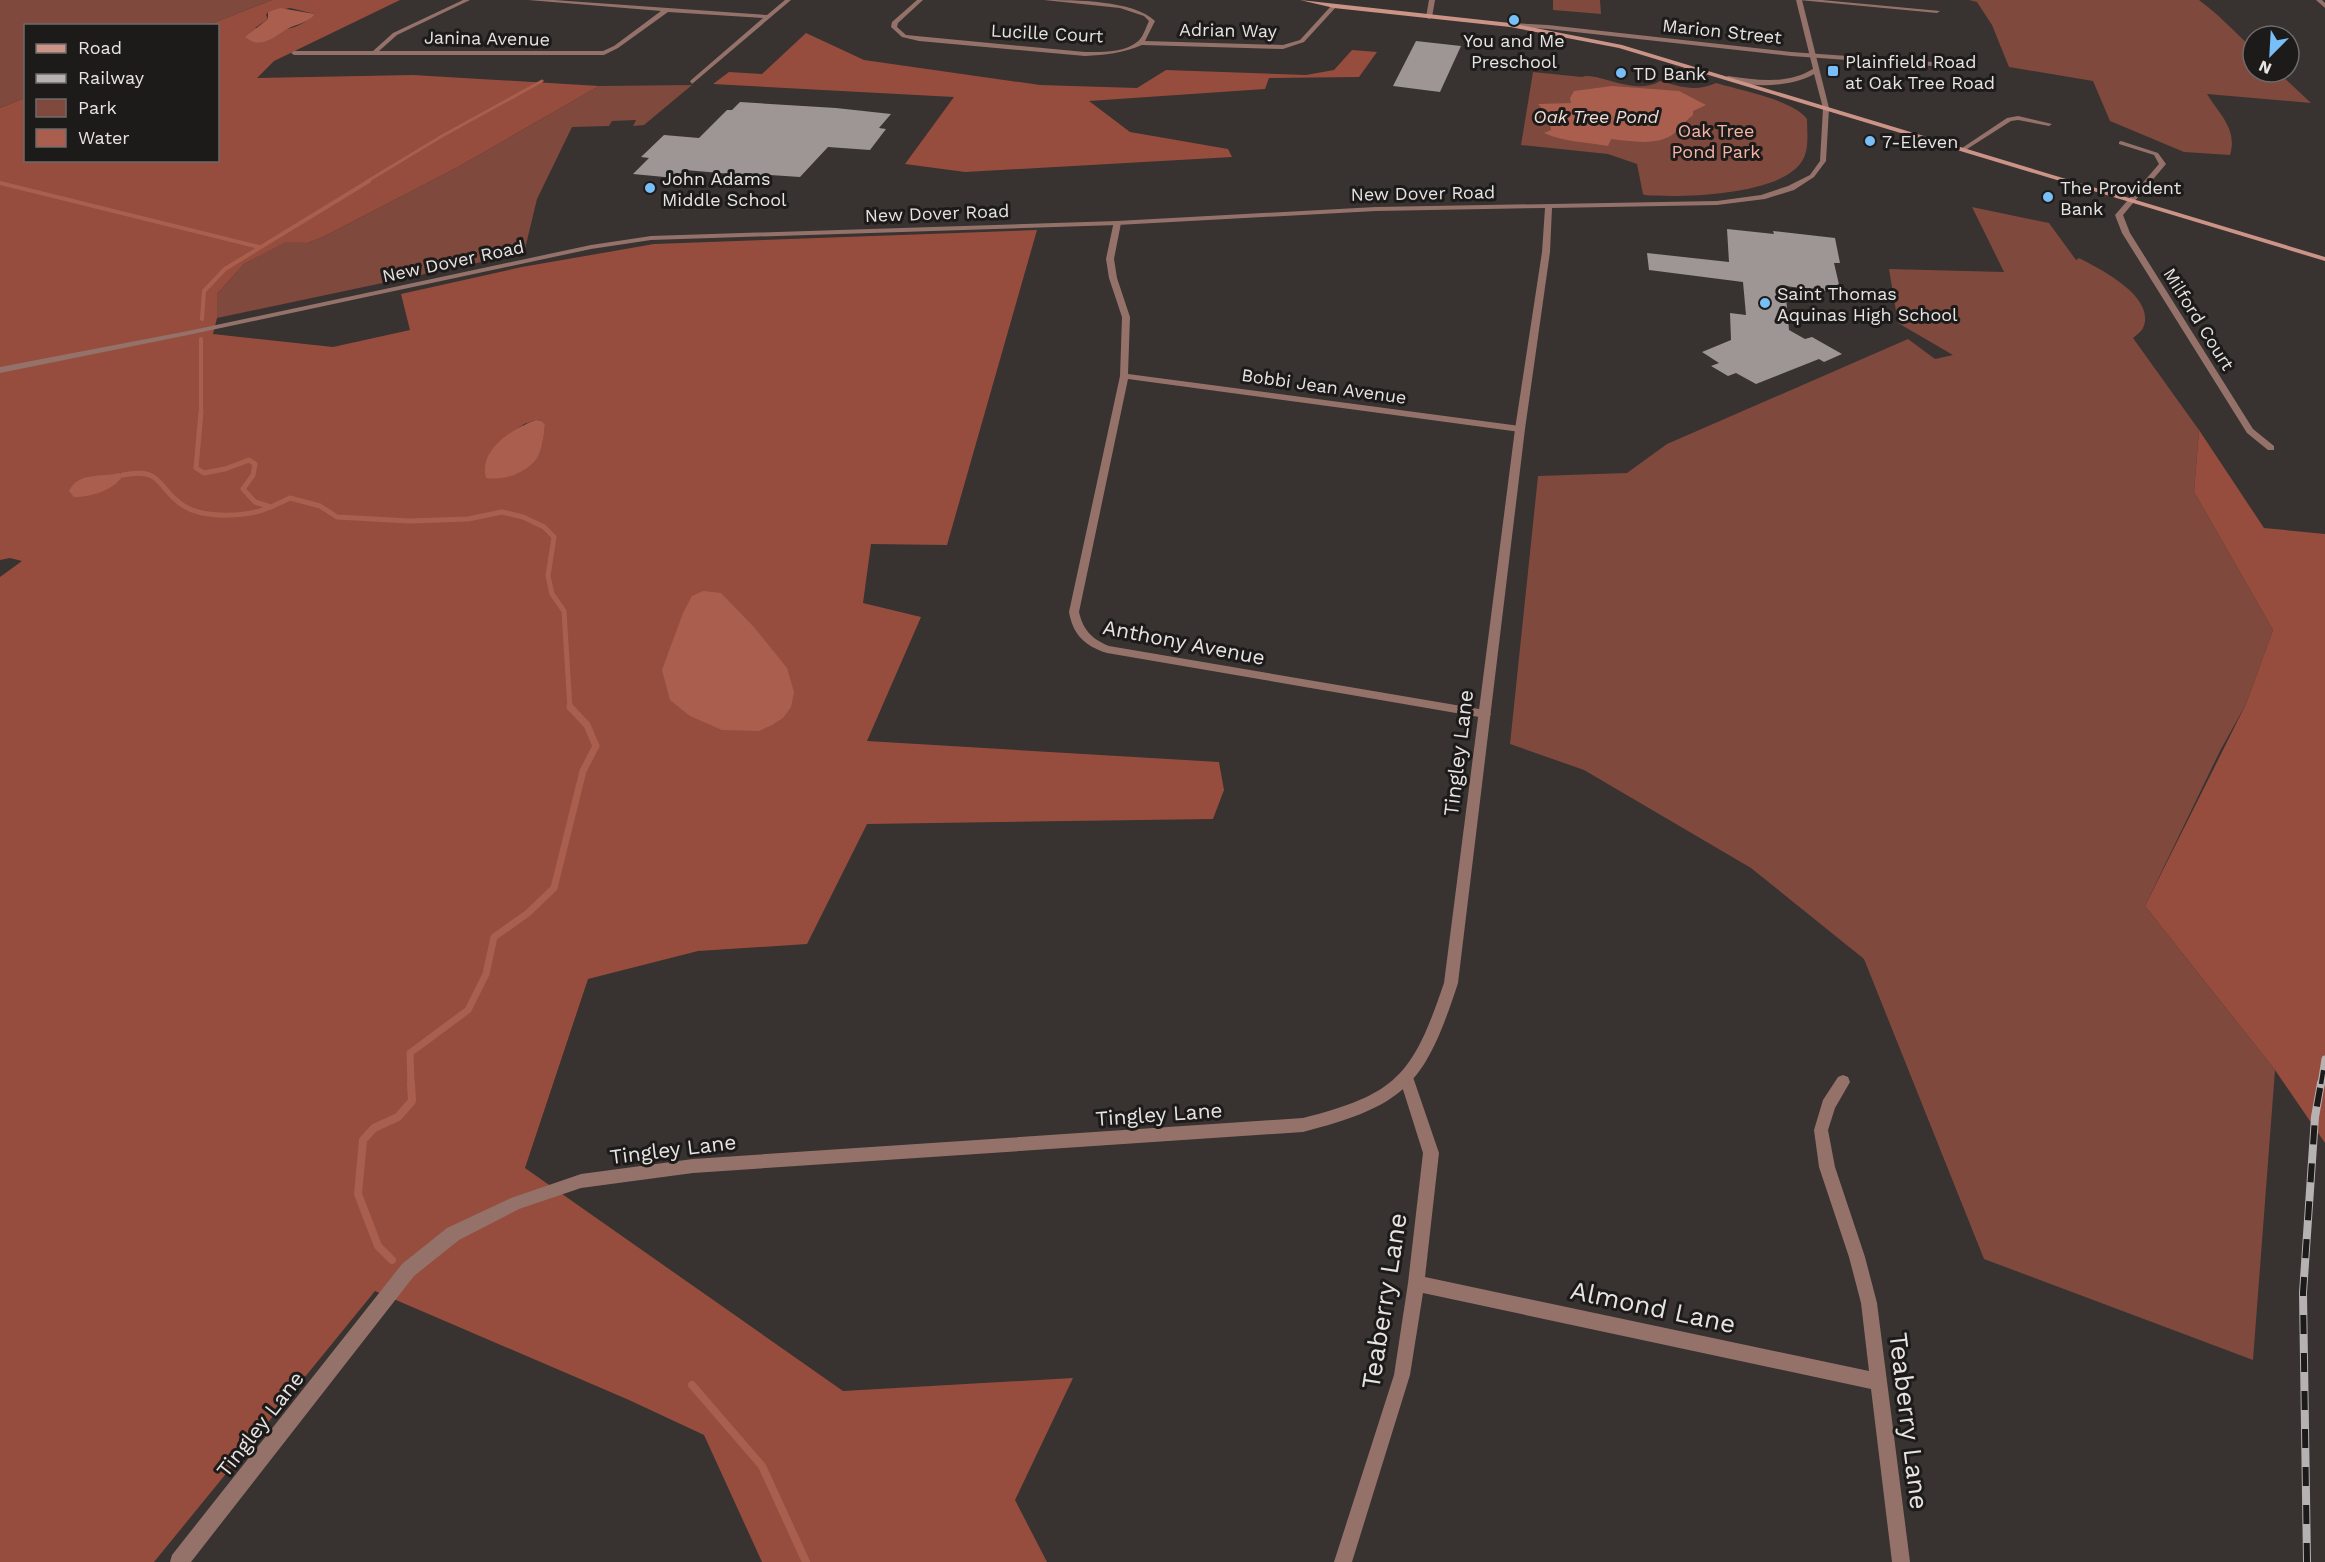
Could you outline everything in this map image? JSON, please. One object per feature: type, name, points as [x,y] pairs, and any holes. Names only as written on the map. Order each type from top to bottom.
[{"type":"main road","points":[[1303,0],[1334,6],[1510,26],[1620,46],[2325,259]]},
{"type":"street","points":[[375,52],[395,34],[467,0]]},
{"type":"street","points":[[531,0],[767,17]]},
{"type":"street","points":[[692,82],[788,0]]},
{"type":"street","name":"Lucille Court","points":[[920,0],[895,22],[894,27],[899,33],[919,39],[1084,54],[1119,51],[1141,43],[1152,21],[1143,12],[1121,6],[1047,0]]},
{"type":"street","points":[[1429,16],[1432,0]]},
{"type":"street","points":[[1826,108],[1801,0],[1937,11]]},
{"type":"street","points":[[2319,0],[2325,6]]},
{"type":"street","name":"Adrian Way","points":[[1141,43],[1283,47],[1302,40],[1334,6]]},
{"type":"street","name":"Janina Avenue","points":[[294,52],[604,53],[612,50],[666,10]]},
{"type":"street","name":"Marion Street","points":[[1510,26],[1559,28],[1813,55],[1932,64]]},
{"type":"street","points":[[1728,78],[1782,83],[1797,82],[1816,70]]},
{"type":"street","name":"New Dover Road","points":[[0,370],[617,243],[690,236],[1117,223],[1365,209],[1717,203],[1750,199],[1782,191],[1806,180],[1821,166],[1824,157],[1826,108]]},
{"type":"street","points":[[1962,150],[2009,119],[2018,118],[2049,124]]},
{"type":"street","points":[[2121,143],[2156,154],[2163,164],[2130,201]]},
{"type":"street","name":"Milford Court","points":[[2130,201],[2119,215],[2126,233],[2250,430],[2271,448]]},
{"type":"street","name":"Tingley Lane","points":[[178,1562],[408,1270],[453,1234],[516,1203],[581,1182],[693,1166],[1303,1125],[1362,1109],[1390,1094],[1407,1080],[1437,1028],[1451,983],[1520,429],[1546,252],[1549,206]]},
{"type":"street","name":"Anthony Avenue","points":[[1117,223],[1110,259],[1113,278],[1126,317],[1124,376],[1074,612],[1076,625],[1081,634],[1091,644],[1107,649],[1485,714]]},
{"type":"street","name":"Bobbi Jean Avenue","points":[[1124,376],[1520,429]]},
{"type":"street","name":"Teaberry Lane","points":[[1343,1562],[1402,1375],[1416,1283],[1431,1153],[1407,1080]]},
{"type":"street","name":"Teaberry Lane","points":[[1843,1082],[1828,1105],[1821,1130],[1827,1167],[1857,1257],[1869,1303],[1901,1562]]},
{"type":"street","name":"Almond Lane","points":[[1416,1283],[1879,1382]]},
{"type":"green space","points":[[0,0],[272,0],[211,24],[24,24],[24,98],[0,108]]},
{"type":"green space","points":[[1553,0],[1600,0],[1601,14],[1553,10]]},
{"type":"green space","points":[[1969,0],[2199,0],[2241,38],[2241,84],[2291,84],[2311,103],[2207,94],[2226,122],[2231,137],[2230,155],[2184,152],[2110,121],[2093,81],[2009,67],[1992,25],[1977,2]]},
{"type":"green space","name":"Oak Tree Pond Park","points":[[1533,72],[1597,77],[1639,86],[1660,81],[1695,88],[1716,83],[1779,101],[1791,106],[1807,119],[1805,154],[1800,164],[1788,174],[1750,188],[1704,195],[1645,195],[1637,164],[1608,154],[1521,145]]},
{"type":"green space","points":[[692,85],[644,125],[633,126],[636,120],[612,121],[609,126],[572,127],[537,199],[524,253],[217,318],[217,294],[244,264],[285,241],[307,243],[323,237],[458,167],[599,86]]},
{"type":"green space","points":[[1972,207],[2049,223],[2076,260],[2079,258],[2112,277],[2134,295],[2142,306],[2145,317],[2143,328],[2133,338],[2199,430],[2194,492],[2273,630],[2246,704],[2220,751],[2145,906],[2275,1070],[2253,1360],[1984,1259],[1864,959],[1751,868],[1584,770],[1510,744],[1538,476],[1627,473],[1667,444],[1908,339],[1935,359],[1953,355],[1898,323],[1889,269],[2004,272]]},
{"type":"shaded area","points":[[272,0],[400,0],[274,61],[257,78],[413,75],[599,86],[458,167],[323,237],[307,243],[285,242],[244,264],[217,294],[217,318],[213,334],[333,347],[410,330],[401,294],[522,267],[654,244],[1037,230],[947,545],[871,544],[863,603],[921,617],[867,741],[1219,762],[1224,790],[1213,819],[867,824],[807,944],[698,951],[588,979],[525,1168],[843,1391],[1073,1378],[1015,1500],[1047,1562],[762,1562],[704,1435],[629,1400],[375,1291],[154,1562],[0,1562],[0,577],[22,561],[10,558],[0,560],[0,108],[24,98],[24,162],[219,162],[219,24],[211,24]],"holes":[[[290,8],[315,14],[301,24],[287,29],[255,28],[268,19],[266,15],[268,12]],[[536,420],[542,421],[545,426],[542,444],[498,444],[524,424]]]},
{"type":"shaded area","points":[[806,33],[864,60],[1040,85],[1137,88],[1166,70],[1306,75],[1334,70],[1352,50],[1377,52],[1359,77],[1269,78],[1265,89],[1089,101],[1130,132],[1228,149],[1232,157],[965,172],[905,164],[954,97],[713,84],[729,72],[762,74]]},
{"type":"shaded area","points":[[2199,430],[2264,528],[2325,534],[2325,1143],[2275,1070],[2145,906],[2246,704],[2273,630],[2194,492]]},
{"type":"water","points":[[280,8],[315,14],[307,21],[263,42],[251,41],[245,37],[268,19],[268,12]]},
{"type":"water","name":"Oak Tree Pond","points":[[1612,86],[1679,91],[1706,105],[1693,111],[1693,115],[1672,135],[1658,141],[1611,139],[1608,146],[1567,140],[1544,133],[1551,130],[1550,123],[1539,120],[1538,114],[1546,113],[1538,104],[1571,103],[1570,98],[1574,91]]},
{"type":"water","points":[[536,420],[542,421],[545,425],[540,450],[533,463],[514,475],[486,478],[487,458],[492,449],[517,428]]},
{"type":"water","points":[[119,473],[123,475],[119,480],[102,492],[74,497],[69,491],[78,480]]},
{"type":"water","points":[[703,591],[721,593],[753,626],[787,668],[794,692],[791,707],[783,718],[759,731],[722,730],[690,716],[670,700],[662,670],[683,613],[692,596]]},
{"type":"building","points":[[1416,41],[1461,46],[1440,92],[1393,86]]},
{"type":"building","name":"John Adams Middle School","points":[[740,102],[891,114],[879,128],[886,129],[870,150],[828,147],[800,177],[770,175],[768,177],[685,170],[675,178],[633,174],[649,158],[641,157],[664,135],[699,138],[727,110],[732,110]]},
{"type":"building","name":"Saint Thomas Aquinas High School","points":[[1727,229],[1774,234],[1773,231],[1835,238],[1840,263],[1834,263],[1841,293],[1785,286],[1789,330],[1805,339],[1812,337],[1842,354],[1824,362],[1819,359],[1756,384],[1736,373],[1728,376],[1711,366],[1719,363],[1702,352],[1731,340],[1730,313],[1746,315],[1743,282],[1649,270],[1647,253],[1729,262]]},
{"type":"waterway","points":[[366,182],[442,136],[542,81]]},
{"type":"waterway","points":[[202,319],[204,291],[225,269],[369,181]]},
{"type":"waterway","points":[[0,183],[259,247]]},
{"type":"waterway","points":[[201,339],[201,412]]},
{"type":"waterway","points":[[201,412],[196,468],[204,473],[225,469],[249,460],[255,464],[253,475],[243,489],[255,502],[271,507],[290,498],[320,506],[337,517],[409,521],[468,519],[502,512],[523,517],[544,527],[554,537],[548,576],[552,594],[564,611],[570,709]]},
{"type":"waterway","points":[[123,475],[137,473],[153,477],[184,506],[203,513],[239,515],[270,507]]},
{"type":"waterway","points":[[411,1084],[410,1053],[468,1010],[486,974],[494,937],[528,913],[554,888],[583,771],[596,746],[587,725],[570,707]]},
{"type":"waterway","points":[[392,1260],[378,1246],[358,1194],[363,1140],[374,1128],[398,1117],[412,1101],[411,1083]]},
{"type":"waterway","points":[[692,1385],[762,1466],[806,1562]]},
{"type":"railway","points":[[2321,1084],[2325,1059]]},
{"type":"railway","points":[[2307,1562],[2303,1293],[2315,1117],[2321,1083]]},
{"type":"place","name":"You and Me Preschool","points":[[1514,20]]},
{"type":"place","name":"Plainfield Road at Oak Tree Road","points":[[1833,71]]},
{"type":"place","name":"TD Bank","points":[[1621,73]]},
{"type":"place","name":"7-Eleven","points":[[1870,141]]},
{"type":"place","name":"John Adams Middle School","points":[[650,188]]},
{"type":"place","name":"The Provident Bank","points":[[2048,197]]},
{"type":"place","name":"Saint Thomas Aquinas High School","points":[[1765,303]]}]
